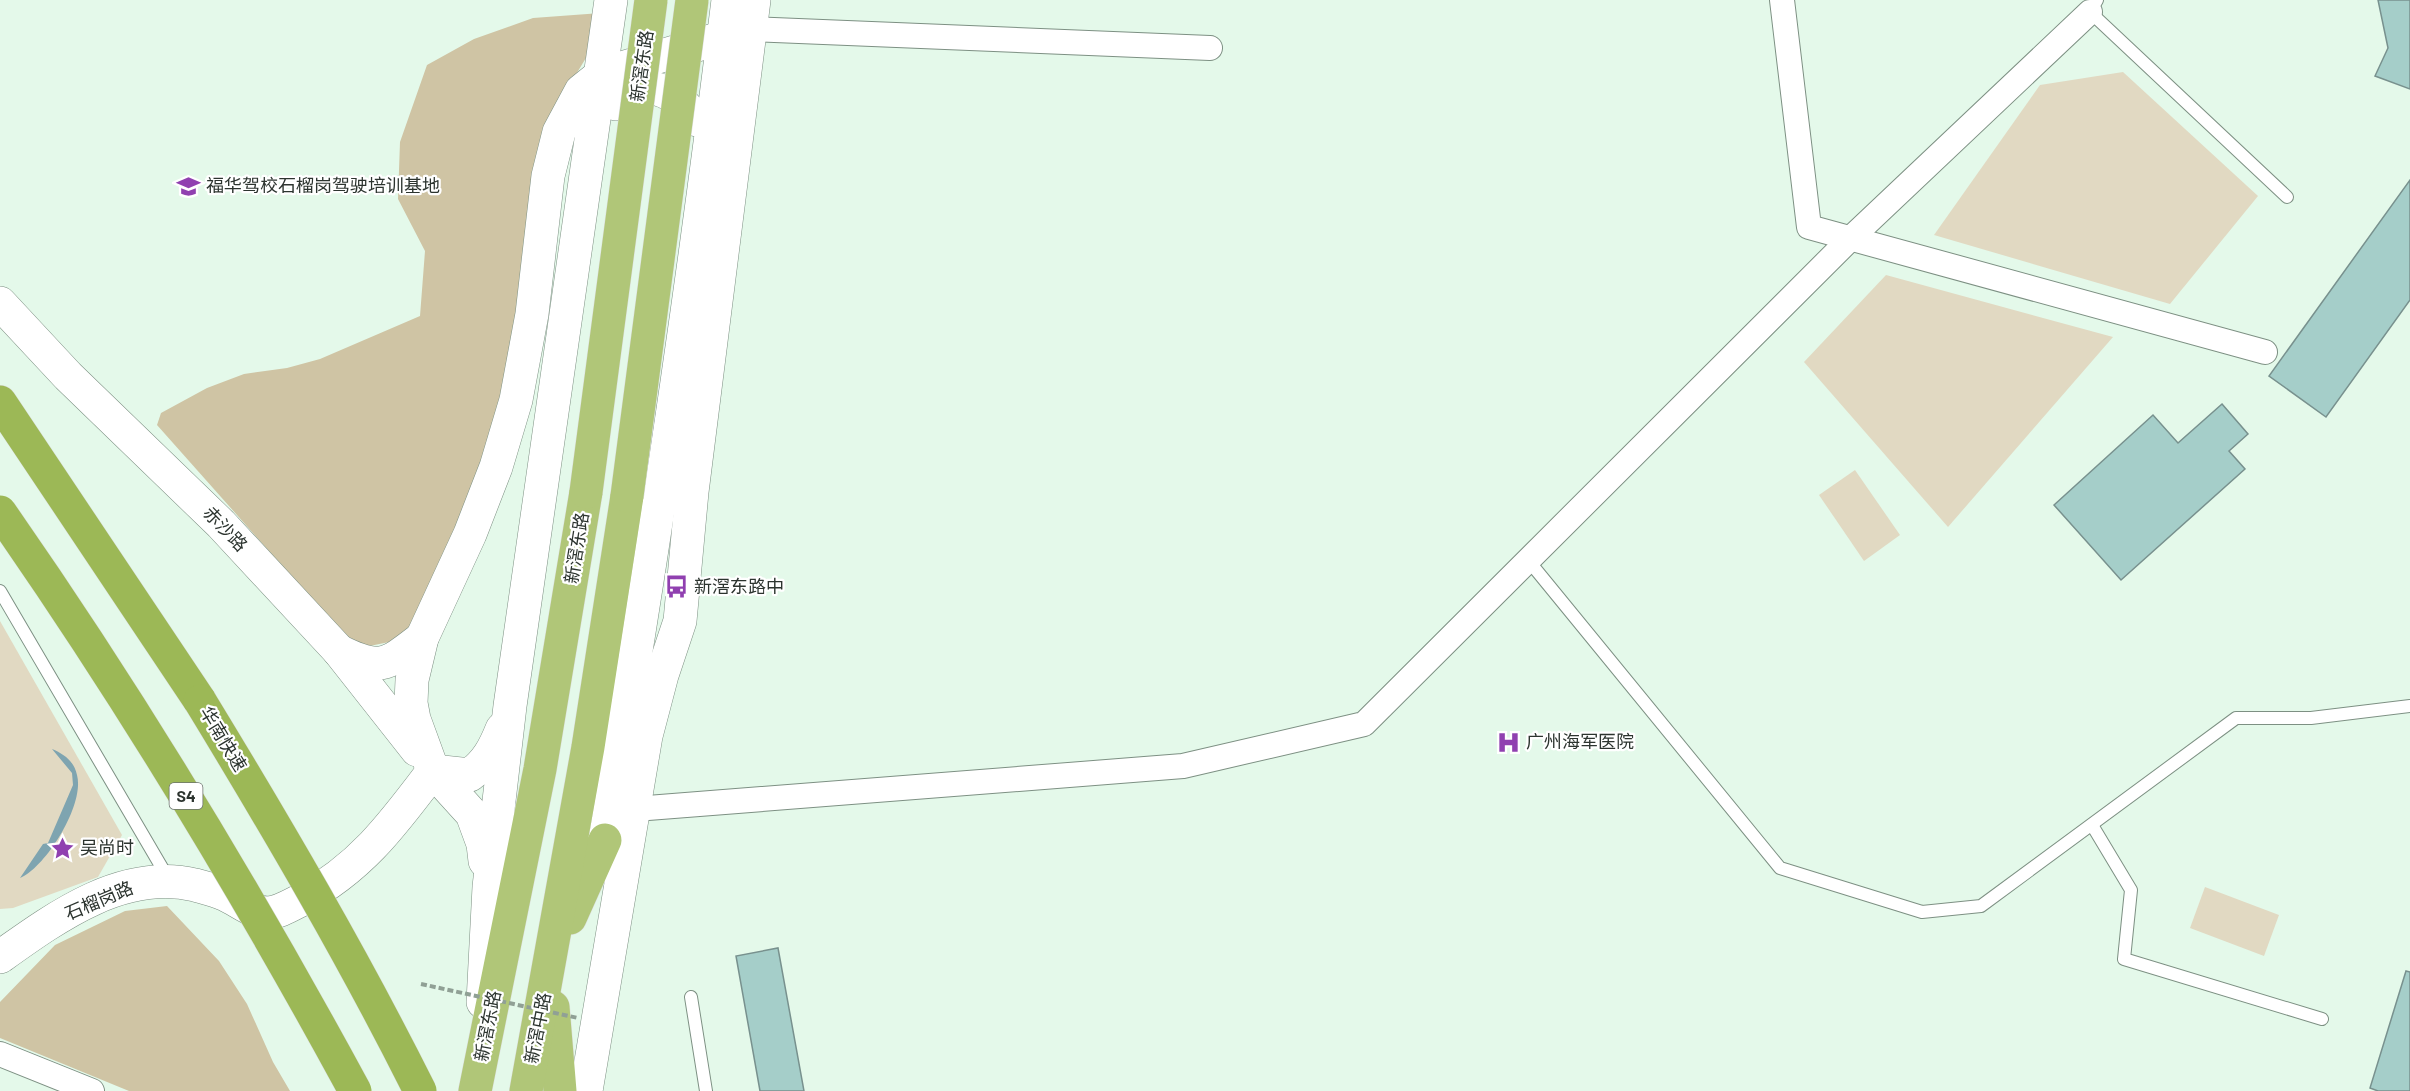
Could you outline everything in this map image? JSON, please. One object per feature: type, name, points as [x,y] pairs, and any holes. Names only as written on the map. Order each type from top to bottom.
[{"type":"highway","name":"新滘东路","points":[[477,1083],[540,769],[586,492],[651,0]]},
{"type":"highway","points":[[560,1091],[550,964],[588,747],[627,496],[692,0]]},
{"type":"highway","name":"华南快速","points":[[0,402],[200,701],[289,847],[385,1021],[420,1091]]},
{"type":"highway","name":"S4","points":[[0,512],[115,682],[211,836],[355,1091]]},
{"type":"highway","points":[[550,964],[605,840]]},
{"type":"highway","name":"新滘中路","points":[[526,1091],[550,964]]},
{"type":"main road","points":[[477,1083],[489,887],[510,706],[611,0]]},
{"type":"main road","points":[[620,0],[633,21],[647,32],[661,36],[676,35],[691,30],[712,14],[720,0]]},
{"type":"main road","points":[[586,1091],[654,701],[680,621],[683,601],[692,492],[742,23],[728,0]]},
{"type":"main road","points":[[510,706],[495,747],[485,763],[470,775],[433,771],[414,719],[411,703],[412,680],[422,638],[470,534],[496,467],[516,400],[531,315],[548,176],[560,132],[581,91],[602,74],[742,23]]},
{"type":"main road","points":[[605,840],[671,431],[710,143],[742,23]]},
{"type":"main road","points":[[590,155],[599,128],[608,111],[636,89],[650,88],[672,94],[694,116],[710,143]]},
{"type":"main road","name":"赤沙路","points":[[0,303],[68,375],[221,524],[339,651],[433,771],[472,814],[483,844],[489,887]]},
{"type":"main road","points":[[339,651],[363,663],[380,664],[393,660],[422,638]]},
{"type":"main road","name":"石榴岗路","points":[[0,957],[50,922],[103,895],[144,882],[171,882],[214,890],[250,909],[268,913],[279,910],[326,886],[349,870],[404,809],[433,771]]},
{"type":"street","points":[[1782,0],[1809,227],[2265,352]]},
{"type":"street","points":[[635,809],[1183,766],[1364,724],[1851,238],[2093,6]]},
{"type":"street","points":[[742,23],[1210,48]]},
{"type":"street","points":[[0,1054],[92,1091]]},
{"type":"lane","points":[[2093,6],[2287,197]]},
{"type":"lane","points":[[1528,560],[1780,868],[1922,912],[1981,906],[2236,718],[2311,718],[2410,706]]},
{"type":"lane","points":[[0,591],[171,882]]},
{"type":"lane","points":[[2092,825],[2131,890],[2124,959],[2322,1019]]},
{"type":"lane","points":[[691,997],[706,1091]]},
{"type":"path","points":[[421,984],[578,1018]]},
{"type":"shaded area","points":[[601,13],[598,38],[569,86],[521,325],[485,467],[415,622],[394,641],[360,648],[325,614],[157,425],[161,413],[207,388],[244,374],[287,368],[320,359],[420,316],[425,251],[398,199],[400,142],[427,65],[474,39],[533,18]]},
{"type":"shaded area","points":[[2123,72],[2258,196],[2170,304],[1934,235],[2040,85]]},
{"type":"shaded area","points":[[1886,275],[2113,337],[1948,527],[1804,362]]},
{"type":"shaded area","points":[[1855,470],[1900,535],[1864,561],[1819,495]]},
{"type":"shaded area","points":[[0,621],[122,835],[98,877],[13,908],[0,909]]},
{"type":"shaded area","points":[[2205,887],[2279,915],[2264,956],[2190,928]]},
{"type":"shaded area","points":[[167,906],[219,961],[247,1004],[273,1062],[290,1091],[129,1091],[0,1038],[0,1002],[55,945],[125,911]]},
{"type":"water","points":[[52,749],[68,759],[76,770],[78,787],[75,802],[52,848],[30,872],[20,878],[43,844],[48,843],[73,785],[72,773]]},
{"type":"building","points":[[2378,0],[2410,0],[2410,89],[2375,76],[2388,48]]},
{"type":"building","points":[[2410,180],[2410,300],[2326,417],[2269,376]]},
{"type":"building","points":[[2222,404],[2248,434],[2229,451],[2245,469],[2121,580],[2054,505],[2153,415],[2178,443]]},
{"type":"building","points":[[778,948],[804,1091],[760,1091],[736,956]]},
{"type":"building","points":[[2406,971],[2410,972],[2410,1091],[2378,1091],[2370,1088]]},
{"type":"place","name":"福华驾校石榴岗驾驶培训基地","points":[[188,186]]},
{"type":"place","name":"新滘东路中","points":[[676,587]]},
{"type":"place","name":"广州海军医院","points":[[1508,742]]},
{"type":"place","name":"吴尚时","points":[[62,848]]}]
